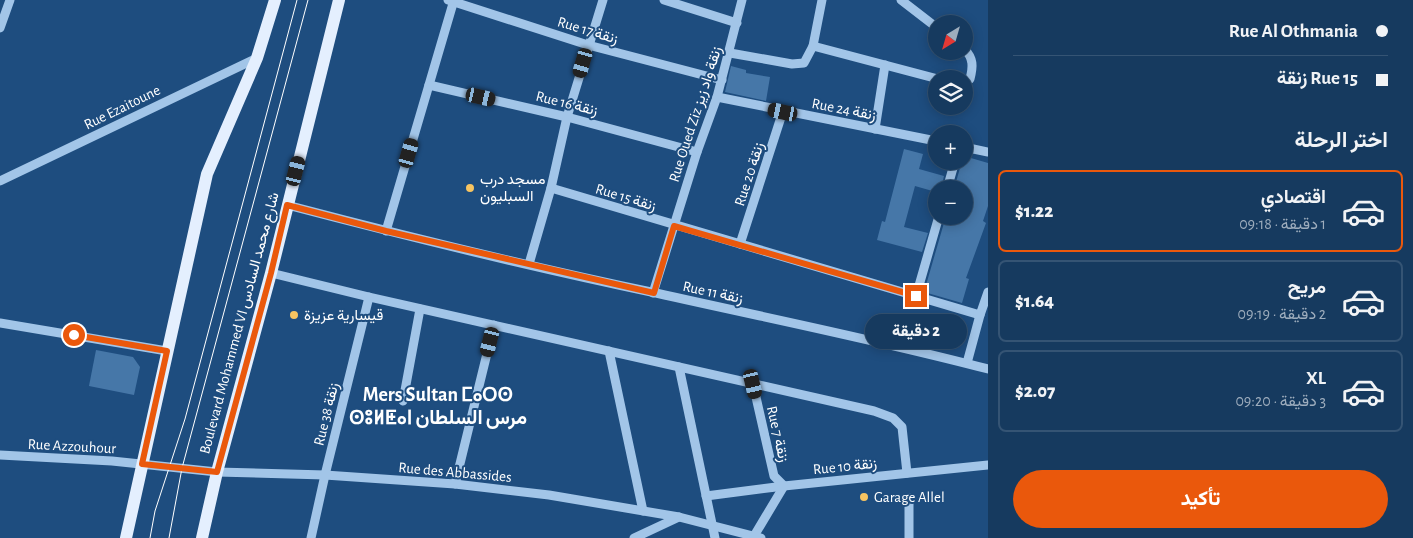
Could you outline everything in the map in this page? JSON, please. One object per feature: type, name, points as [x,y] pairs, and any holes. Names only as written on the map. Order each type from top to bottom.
[{"type":"main road","points":[[126,538],[206,174],[257,58],[275,0]]},
{"type":"main road","name":"Boulevard Mohammed VI شارع محمد السادس","points":[[202,538],[217,472],[271,273],[339,0]]},
{"type":"street","points":[[0,28],[10,0]]},
{"type":"street","points":[[386,231],[452,0]]},
{"type":"street","name":"Rue 17 زنقة","points":[[452,0],[588,46],[722,80]]},
{"type":"street","points":[[529,264],[551,188],[567,116],[603,0]]},
{"type":"street","points":[[664,0],[737,23]]},
{"type":"street","name":"Rue Oued Ziz زنقة واد زيز","points":[[654,293],[697,152],[717,97],[730,53],[742,0]]},
{"type":"street","points":[[730,53],[792,64],[804,64],[813,46],[822,0]]},
{"type":"street","points":[[901,0],[928,21]]},
{"type":"street","points":[[813,46],[928,76]]},
{"type":"street","name":"Rue Ezaitoune","points":[[0,181],[257,58]]},
{"type":"street","points":[[875,129],[885,65]]},
{"type":"street","name":"Rue 16 زنقة","points":[[429,85],[567,116],[697,152]]},
{"type":"street","name":"Rue 24 زنقة","points":[[717,97],[783,112],[928,139]]},
{"type":"street","name":"Rue 20 زنقة","points":[[740,244],[783,112]]},
{"type":"street","points":[[973,148],[988,152]]},
{"type":"street","name":"Rue 15 زنقة","points":[[551,188],[674,226],[980,315]]},
{"type":"street","name":"Rue 11 زنقة","points":[[287,205],[386,231],[654,293],[840,332],[988,368]]},
{"type":"street","points":[[916,296],[936,225]]},
{"type":"street","points":[[271,273],[369,297],[874,411],[893,418],[902,427],[907,473]]},
{"type":"street","points":[[967,363],[988,292]]},
{"type":"street","name":"Rue 38 زنقة","points":[[311,538],[369,297]]},
{"type":"street","points":[[403,401],[420,308]]},
{"type":"street","points":[[0,323],[167,351]]},
{"type":"street","points":[[455,484],[494,325]]},
{"type":"street","points":[[609,351],[643,510]]},
{"type":"street","points":[[679,367],[715,538]]},
{"type":"street","name":"Rue 7 زنقة","points":[[753,384],[774,476],[784,486]]},
{"type":"street","name":"Rue Azzouhour","points":[[0,455],[142,464]]},
{"type":"street","name":"Rue des Abbassides","points":[[142,464],[217,472],[325,475],[455,484],[549,495],[680,517],[758,537]]},
{"type":"street","name":"Rue 10 زنقة","points":[[706,496],[988,465]]},
{"type":"street","points":[[758,537],[784,486]]},
{"type":"street","points":[[909,498],[909,538]]},
{"type":"street","points":[[634,538],[680,517]]},
{"type":"building","points":[[731,66],[746,70],[746,73],[770,77],[766,101],[725,92]]},
{"type":"building","points":[[904,149],[923,154],[919,169],[944,176],[943,180],[928,180],[928,190],[915,186],[904,227],[928,233],[922,252],[877,240],[882,221],[885,222]]},
{"type":"building","points":[[973,159],[988,163],[988,206],[983,221],[986,223],[966,278],[969,279],[962,303],[924,292],[943,225],[973,225],[973,180],[957,180],[959,170],[973,170]]},
{"type":"building","points":[[96,350],[133,357],[140,367],[134,395],[89,386]]},
{"type":"tram line","points":[[150,538],[155,511],[185,419],[297,0]]},
{"type":"tram line","points":[[169,538],[182,468],[308,0]]},
{"type":"place","name":"مسجد درب السبليون","points":[[470,188]]},
{"type":"place","name":"قيسارية عزيزة","points":[[294,315]]},
{"type":"place","name":"Garage Allel","points":[[864,497]]},
{"type":"district","name":"Mers Sultan ⵎⴰⵔⵙ ⵙⵓⵍⵟⴰⵏ مرس السلطان","points":[[438,406]]},
{"type":"route","points":[[74,335],[167,351],[142,464],[217,472],[271,273],[287,205],[386,231],[654,293],[674,226],[916,296]]}]
